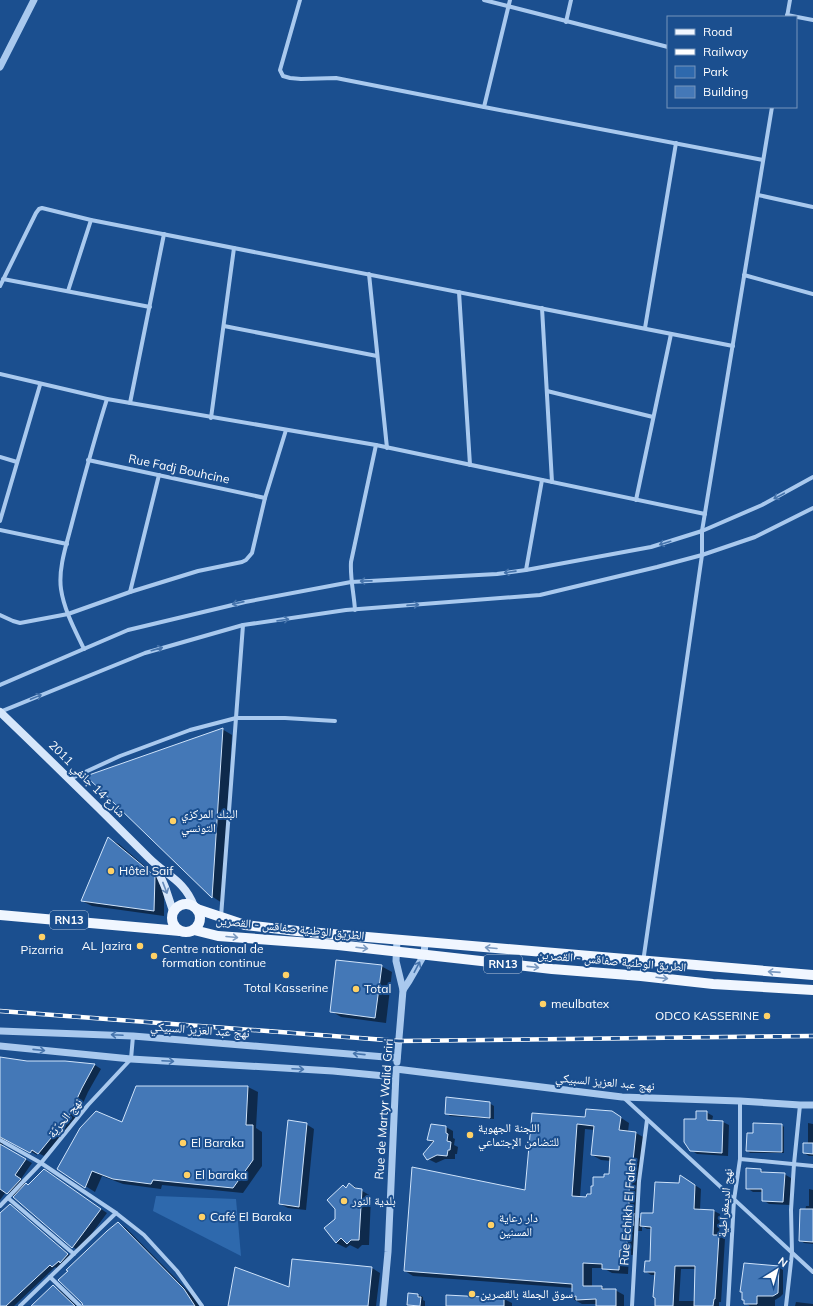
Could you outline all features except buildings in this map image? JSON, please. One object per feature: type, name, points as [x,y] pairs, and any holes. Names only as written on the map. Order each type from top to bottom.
[{"type":"main road","name":"شارع 14 جانفي 2011","points":[[0,712],[156,865],[183,886],[196,907]]},
{"type":"main road","name":"شارع 14 جانفي 2011","points":[[156,865],[173,913]]},
{"type":"main road","name":"RN13","points":[[138,926],[160,922],[173,913],[176,907],[185,903],[196,907]]},
{"type":"main road","name":"الطريق الوطنية صفاقس - القصرين","points":[[196,907],[245,925],[297,931],[568,955],[643,959],[809,974]]},
{"type":"main road","points":[[194,930],[200,922],[196,907]]},
{"type":"main road","points":[[173,913],[173,924],[180,931]]},
{"type":"main road","name":"RN13","points":[[0,915],[138,926],[190,932],[194,930]]},
{"type":"main road","name":"الطريق الوطنية صفاقس - القصرين","points":[[194,930],[218,936],[304,942],[552,969],[641,976],[713,984],[808,990]]},
{"type":"main road","points":[[808,990],[809,974]]},
{"type":"street","points":[[0,67],[34,0]]},
{"type":"street","points":[[300,0],[280,70],[284,76],[300,79],[336,78],[763,160]]},
{"type":"street","points":[[484,0],[667,47]]},
{"type":"street","points":[[484,107],[510,0]]},
{"type":"street","points":[[566,22],[571,0]]},
{"type":"street","points":[[787,16],[790,0]]},
{"type":"street","points":[[797,18],[813,20]]},
{"type":"street","points":[[641,976],[702,555],[702,531],[772,108]]},
{"type":"street","points":[[645,328],[676,143]]},
{"type":"street","points":[[758,195],[813,207]]},
{"type":"street","points":[[0,286],[39,209],[45,209],[91,220],[733,346]]},
{"type":"street","points":[[68,291],[91,220]]},
{"type":"street","points":[[130,403],[164,234]]},
{"type":"street","points":[[210,418],[234,248]]},
{"type":"street","points":[[369,274],[387,448]]},
{"type":"street","points":[[744,275],[813,294]]},
{"type":"street","points":[[3,279],[150,307]]},
{"type":"street","points":[[459,292],[470,465]]},
{"type":"street","points":[[542,308],[552,482]]},
{"type":"street","points":[[224,326],[377,356]]},
{"type":"street","points":[[636,500],[671,334]]},
{"type":"street","points":[[0,374],[40,385],[107,400],[387,448],[705,514]]},
{"type":"street","points":[[0,521],[40,385]]},
{"type":"street","points":[[546,391],[653,417]]},
{"type":"street","points":[[84,649],[68,614],[61,588],[61,572],[66,544],[88,460],[107,400]]},
{"type":"street","points":[[0,615],[20,623],[68,614],[130,592],[198,571],[246,560],[252,553],[265,498],[286,430]]},
{"type":"street","points":[[355,610],[350,573],[351,562],[376,446]]},
{"type":"street","points":[[0,458],[17,462]]},
{"type":"street","name":"Rue Fadj Bouhcine","points":[[88,460],[265,498]]},
{"type":"street","points":[[130,592],[159,475]]},
{"type":"street","points":[[0,684],[128,630],[245,602],[352,582],[497,574],[651,547],[702,531],[762,505],[813,477]]},
{"type":"street","points":[[526,570],[542,480]]},
{"type":"street","points":[[0,712],[145,653],[243,626],[355,610],[540,595],[702,555],[755,537],[813,508]]},
{"type":"street","points":[[0,530],[66,544]]},
{"type":"street","points":[[222,917],[243,626]]},
{"type":"street","points":[[70,779],[127,754],[190,730],[236,718],[284,718],[335,721]]},
{"type":"street","points":[[396,940],[395,952],[398,973],[403,990]]},
{"type":"street","name":"Rue de Martyr Walid Griri","points":[[383,1306],[388,1252],[395,1077],[403,990],[424,955],[425,942]]},
{"type":"street","name":"نهج عبد العزيز السبيكي","points":[[0,1031],[133,1036],[397,1058]]},
{"type":"street","points":[[131,1059],[133,1036]]},
{"type":"street","points":[[0,1046],[131,1059],[333,1071],[395,1077]]},
{"type":"street","name":"نهج الحرّيّة","points":[[0,1206],[41,1163],[88,1105],[131,1059]]},
{"type":"street","name":"نهج عبد العزيز السبيكي","points":[[396,1069],[622,1097],[813,1105]]},
{"type":"street","points":[[622,1097],[813,1272]]},
{"type":"street","name":"نهج الديمقراطية","points":[[728,1306],[734,1200],[740,1159],[740,1101]]},
{"type":"street","points":[[786,1306],[792,1253],[794,1164],[800,1105]]},
{"type":"street","name":"Rue Echikh El Faleh","points":[[632,1306],[639,1181],[647,1120]]},
{"type":"street","points":[[0,1140],[41,1163],[116,1213],[154,1245],[177,1271],[202,1306]]},
{"type":"street","points":[[740,1159],[813,1166]]},
{"type":"street","points":[[0,1198],[6,1200],[74,1254]]},
{"type":"street","points":[[20,1306],[116,1213]]},
{"type":"street","points":[[50,1277],[80,1306]]},
{"type":"green space","points":[[156,1196],[236,1199],[241,1256],[153,1211]]},
{"type":"railway","points":[[0,1011],[399,1041],[813,1036]]},
{"type":"place","name":"البنك المركزي التونسي","points":[[173,821]]},
{"type":"place","name":"Hôtel Saif","points":[[111,871]]},
{"type":"place","name":"Pizarria","points":[[42,937]]},
{"type":"place","name":"AL Jazira","points":[[140,946]]},
{"type":"place","name":"Centre national de formation continue","points":[[154,956]]},
{"type":"place","name":"Total Kasserine","points":[[286,975]]},
{"type":"place","name":"Total","points":[[356,989]]},
{"type":"place","name":"meulbatex","points":[[543,1004]]},
{"type":"place","name":"ODCO KASSERINE","points":[[767,1016]]},
{"type":"place","name":"اللجنة الجهوية للتضامن الإجتماعي","points":[[470,1135]]},
{"type":"place","name":"El Baraka","points":[[183,1143]]},
{"type":"place","name":"El baraka","points":[[187,1175]]},
{"type":"place","name":"بلدية النور","points":[[344,1201]]},
{"type":"place","name":"Café El Baraka","points":[[202,1217]]},
{"type":"place","name":"دار رعاية المسنين","points":[[491,1225]]},
{"type":"place","name":"سوق الجملة بالقصرين","points":[[472,1294]]}]
